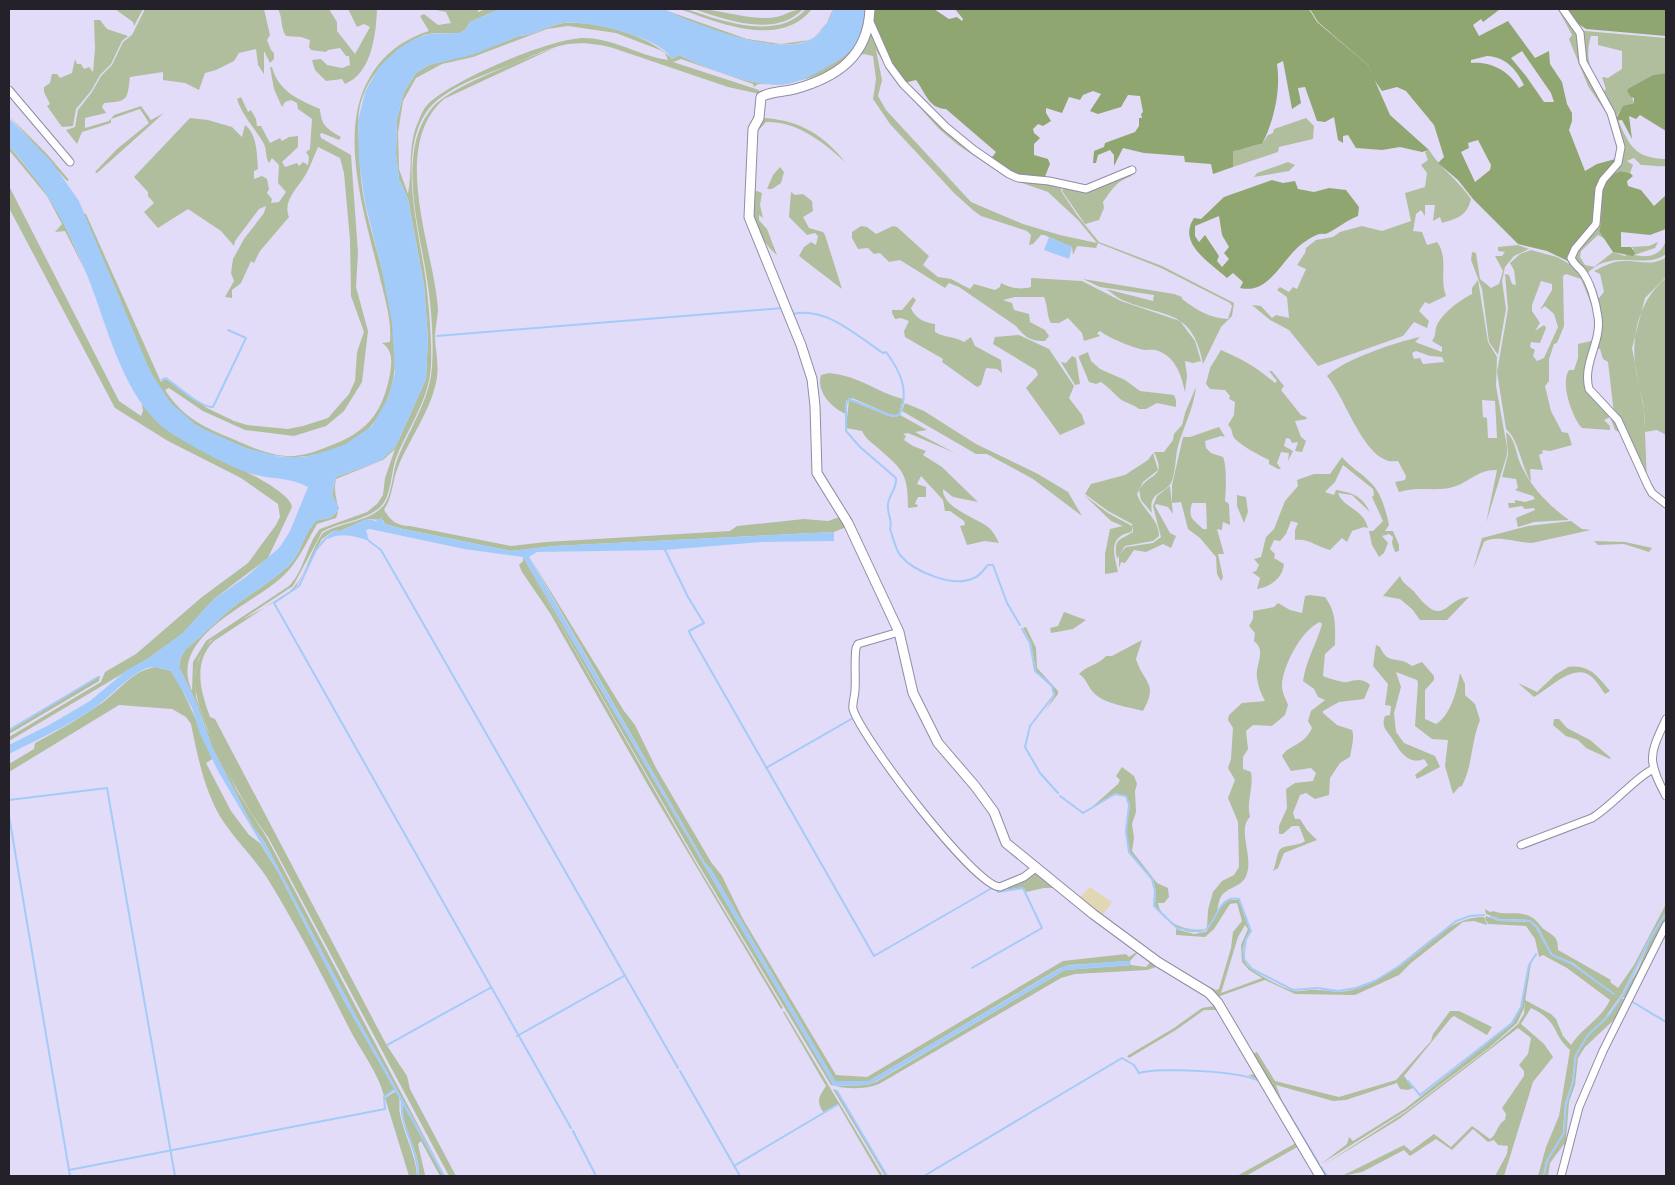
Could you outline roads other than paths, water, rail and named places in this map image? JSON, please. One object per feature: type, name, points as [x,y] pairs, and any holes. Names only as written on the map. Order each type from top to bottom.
[{"type":"street","points":[[870,9],[868,34],[862,45],[844,66],[812,84],[761,96],[759,118],[753,129],[749,216],[801,345],[812,379],[817,473],[848,523],[899,632],[913,693],[938,743],[975,786],[994,812],[1006,843],[1093,914],[1158,962],[1209,993],[1218,1003],[1320,1176]]},
{"type":"street","points":[[1563,9],[1580,33],[1583,62],[1611,113],[1621,147],[1618,163],[1603,180],[1599,189],[1596,224],[1575,249],[1572,258],[1574,264],[1585,277],[1598,317],[1598,330],[1587,370],[1587,382],[1589,389],[1623,428],[1652,493],[1666,504]]},
{"type":"street","points":[[870,22],[889,65],[903,84],[946,127],[974,150],[1009,174],[1018,178],[1050,181],[1086,189],[1132,170]]},
{"type":"street","points":[[9,90],[70,162]]},
{"type":"street","points":[[899,632],[858,644],[856,648],[855,688],[852,707],[857,718],[882,756],[940,833],[987,880],[1000,887],[1024,877],[1037,867]]},
{"type":"street","points":[[1666,719],[1653,747],[1654,769],[1666,796]]},
{"type":"street","points":[[1521,846],[1592,818],[1654,769]]},
{"type":"street","points":[[1561,1176],[1579,1108],[1603,1050],[1666,925]]},
{"type":"water","points":[[600,7],[663,9],[737,37],[756,42],[794,44],[809,40],[821,31],[831,16],[833,9],[866,9],[859,38],[844,57],[811,76],[786,84],[760,83],[731,76],[679,55],[672,59],[656,45],[631,34],[601,26],[573,23],[557,24],[519,36],[472,55],[429,65],[416,73],[404,92],[397,119],[396,154],[399,179],[408,199],[424,285],[428,338],[426,379],[396,446],[380,461],[336,477],[332,494],[339,508],[335,514],[328,519],[316,522],[310,529],[292,562],[278,575],[226,613],[186,649],[181,657],[179,667],[196,702],[212,747],[253,827],[264,841],[356,1016],[445,1176],[443,1176],[344,1001],[279,874],[218,771],[200,734],[192,708],[171,671],[154,667],[145,669],[132,677],[93,709],[9,754],[9,745],[49,725],[90,701],[127,670],[149,658],[182,634],[214,599],[247,576],[280,547],[290,531],[308,487],[293,481],[249,473],[230,465],[176,436],[152,417],[139,400],[118,359],[87,275],[63,222],[34,177],[9,146],[9,118],[51,161],[79,201],[150,371],[170,402],[197,426],[246,448],[281,457],[303,457],[344,445],[372,426],[388,398],[395,373],[392,323],[381,266],[365,203],[359,161],[358,121],[365,92],[379,67],[398,49],[414,39],[429,34],[459,33],[465,30],[470,22],[500,9]]},
{"type":"water","points":[[1049,237],[1072,247],[1069,259],[1044,250]]},
{"type":"water","points":[[381,517],[385,524],[403,529],[511,551],[554,546],[834,532],[834,541],[762,542],[665,550],[537,552],[529,557],[705,863],[711,869],[835,1081],[869,1081],[1064,966],[1121,961],[1130,961],[1131,965],[1065,970],[875,1082],[866,1085],[834,1086],[523,557],[464,549],[370,529],[366,530],[369,541],[348,536],[328,539],[326,537],[335,530],[340,531],[367,519],[376,521]]},
{"type":"waterway","points":[[437,336],[783,308]]},
{"type":"waterway","points":[[793,314],[817,314],[841,324],[883,353],[886,352],[896,367],[902,382],[904,397],[900,414],[895,416],[889,415],[849,399],[846,405],[846,431],[860,447],[896,478],[895,486],[888,502],[888,509],[891,523],[890,529],[900,555],[915,567],[934,577],[945,580],[965,581],[980,574],[988,565],[993,565],[1007,603],[1020,625]]},
{"type":"waterway","points":[[162,380],[166,378],[202,404],[213,407],[246,338],[228,330]]},
{"type":"waterway","points":[[326,538],[316,550],[299,586],[274,603],[571,1128]]},
{"type":"waterway","points":[[369,541],[381,550],[678,1068]]},
{"type":"waterway","points":[[665,550],[688,597],[704,623],[689,631],[690,634],[874,956],[992,888]]},
{"type":"waterway","points":[[1022,629],[1030,643],[1035,671],[1052,686],[1054,695],[1030,726],[1025,747],[1040,773],[1058,793]]},
{"type":"waterway","points":[[9,730],[98,677]]},
{"type":"waterway","points":[[766,768],[853,718]]},
{"type":"waterway","points":[[9,800],[107,788],[175,1176]]},
{"type":"waterway","points":[[1060,796],[1083,813],[1115,794],[1126,796],[1129,805],[1126,831],[1129,852],[1152,879],[1155,891],[1154,906],[1177,928],[1203,932],[1208,928],[1218,910],[1226,901],[1239,899],[1251,931],[1246,939],[1244,959],[1252,969],[1293,990],[1317,988],[1338,991],[1356,988],[1375,981],[1401,965],[1456,921],[1470,916],[1484,915]]},
{"type":"waterway","points":[[9,816],[70,1176]]},
{"type":"waterway","points":[[972,968],[1042,928],[1023,888],[998,892]]},
{"type":"waterway","points":[[1544,1176],[1547,1161],[1564,1133],[1566,1105],[1573,1082],[1576,1055],[1588,1035],[1610,1014],[1623,995],[1650,939],[1666,913]]},
{"type":"waterway","points":[[1491,917],[1500,920],[1530,921],[1537,928],[1552,955],[1572,964],[1614,994]]},
{"type":"waterway","points":[[1408,1081],[1420,1095],[1512,1023],[1521,1007],[1529,965],[1536,954]]},
{"type":"waterway","points":[[517,1036],[624,976]]},
{"type":"waterway","points":[[387,1045],[490,988]]},
{"type":"waterway","points":[[1631,1001],[1666,1022]]},
{"type":"waterway","points":[[924,1176],[1122,1058],[1134,1065],[1139,1073],[1164,1070],[1201,1071],[1238,1075],[1260,1082]]},
{"type":"waterway","points":[[680,1071],[740,1176]]},
{"type":"waterway","points":[[69,1170],[385,1109],[384,1097],[395,1089]]},
{"type":"waterway","points":[[837,1091],[887,1176]]},
{"type":"waterway","points":[[402,1100],[403,1120],[416,1157],[418,1176]]},
{"type":"waterway","points":[[1282,1102],[1319,1164]]},
{"type":"waterway","points":[[734,1166],[837,1105]]},
{"type":"waterway","points":[[573,1131],[596,1176]]},
{"type":"waterway","points":[[1321,1167],[1327,1176]]}]
